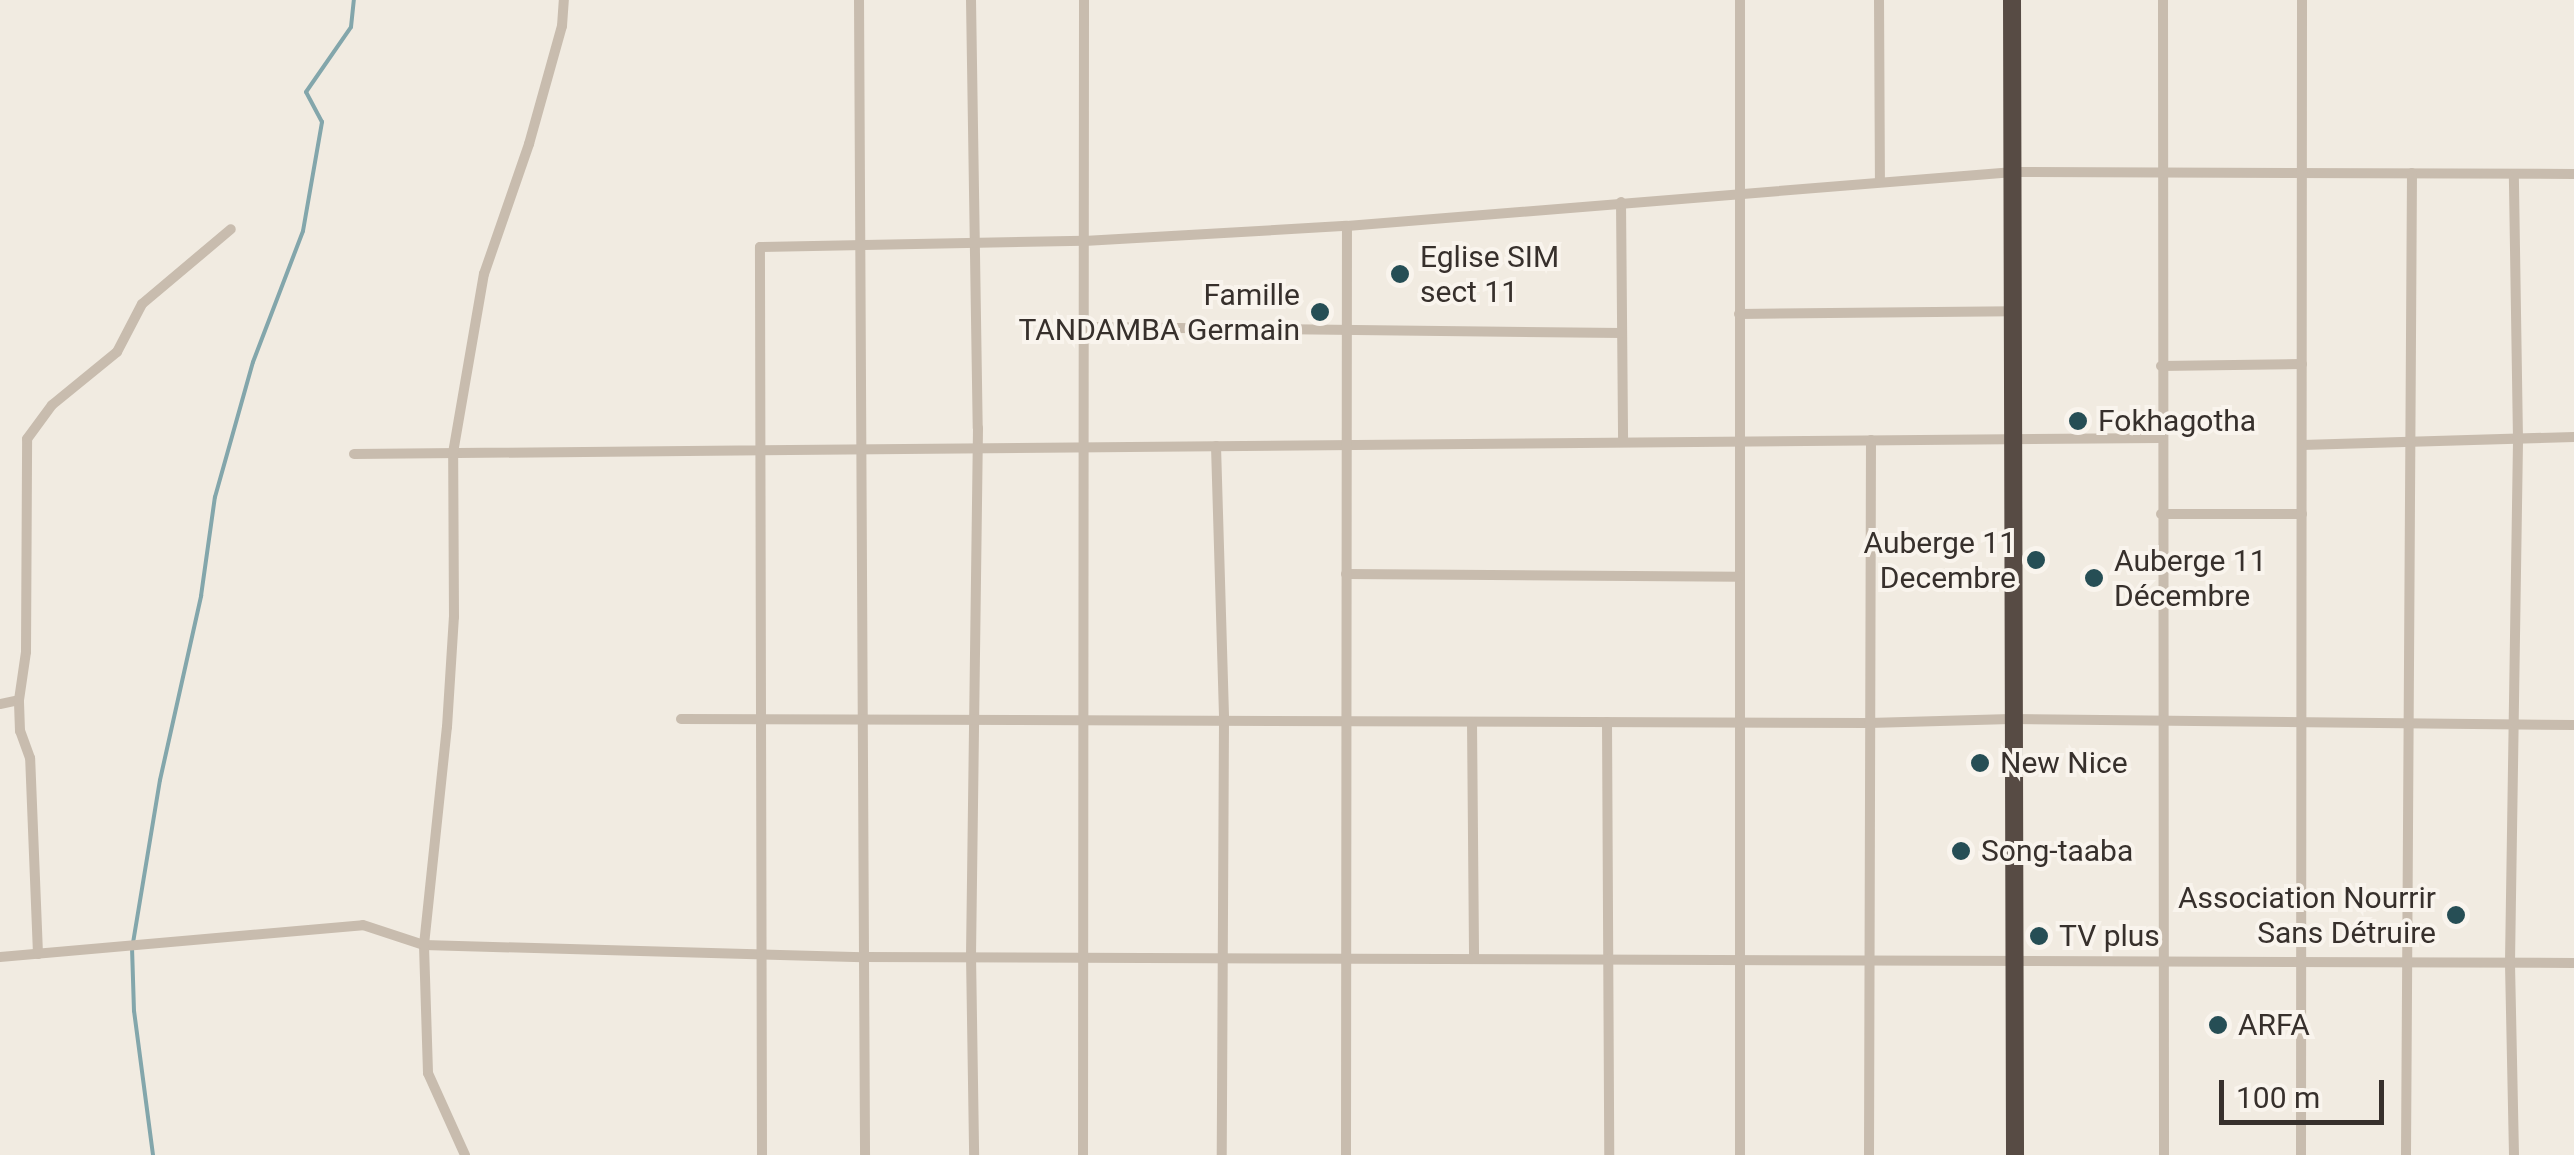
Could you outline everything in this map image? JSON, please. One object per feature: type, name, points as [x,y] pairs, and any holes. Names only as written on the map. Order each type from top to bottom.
[{"type":"highway","points":[[2012,0],[2015,1155]]},
{"type":"street","points":[[465,1155],[428,1072],[424,946],[448,727],[454,617],[453,454],[484,274],[529,144],[562,26],[564,0]]},
{"type":"street","points":[[859,0],[865,1155]]},
{"type":"street","points":[[971,0],[978,448],[971,955],[974,1155]]},
{"type":"street","points":[[1083,1155],[1084,0]]},
{"type":"street","points":[[1740,0],[1740,1155]]},
{"type":"street","points":[[1878,0],[1880,182]]},
{"type":"street","points":[[2163,0],[2164,1155]]},
{"type":"street","points":[[2300,1155],[2302,0]]},
{"type":"street","points":[[762,1155],[764,450],[760,247],[1084,241],[1347,226],[2014,172],[2574,174]]},
{"type":"street","points":[[2406,1155],[2412,173]]},
{"type":"street","points":[[2514,174],[2518,440],[2510,962],[2514,1155]]},
{"type":"street","points":[[1622,202],[1623,442]]},
{"type":"street","points":[[1346,1155],[1347,226]]},
{"type":"street","points":[[38,954],[30,758],[20,731],[19,700],[26,652],[28,439],[52,405],[117,352],[142,304],[231,229]]},
{"type":"street","points":[[1739,314],[2014,312]]},
{"type":"street","points":[[1084,327],[1622,333]]},
{"type":"street","points":[[2162,366],[2302,364]]},
{"type":"street","points":[[2302,446],[2574,436]]},
{"type":"street","points":[[354,454],[2161,438]]},
{"type":"street","points":[[1869,1155],[1871,440]]},
{"type":"street","points":[[1216,446],[1224,721],[1222,1155]]},
{"type":"street","points":[[2161,514],[2302,514]]},
{"type":"street","points":[[1346,574],[1739,577]]},
{"type":"street","points":[[0,704],[19,700]]},
{"type":"street","points":[[681,719],[1869,723],[2012,719],[2162,724],[2574,725]]},
{"type":"street","points":[[1472,722],[1474,959]]},
{"type":"street","points":[[1607,722],[1610,1155]]},
{"type":"street","points":[[0,957],[362,925],[424,946],[864,957],[2574,962]]},
{"type":"waterway","points":[[153,1155],[134,1011],[132,949],[160,780],[201,596],[215,497],[253,362],[303,231],[322,122],[306,92],[351,27],[354,0]]},
{"type":"place","name":"Eglise SIM sect 11","points":[[1400,274]]},
{"type":"place","name":"Famille TANDAMBA Germain","points":[[1320,312]]},
{"type":"place","name":"Fokhagotha","points":[[2078,421]]},
{"type":"place","name":"Auberge 11 Decembre","points":[[2036,560]]},
{"type":"place","name":"Auberge 11 Décembre","points":[[2094,578]]},
{"type":"place","name":"New Nice","points":[[1980,763]]},
{"type":"place","name":"Song-taaba","points":[[1961,851]]},
{"type":"place","name":"Association Nourrir Sans Détruire","points":[[2456,915]]},
{"type":"place","name":"TV plus","points":[[2039,936]]},
{"type":"place","name":"ARFA","points":[[2218,1025]]}]
